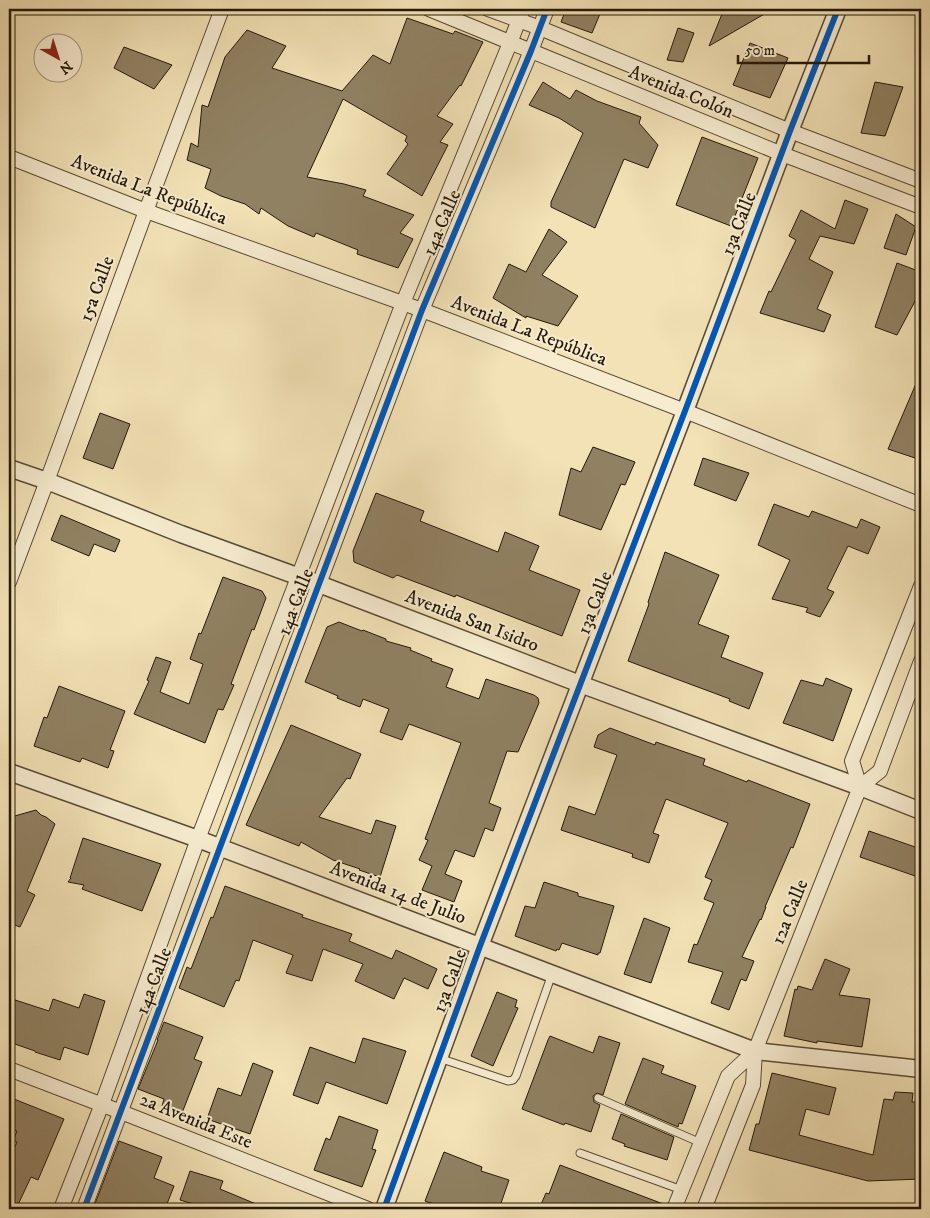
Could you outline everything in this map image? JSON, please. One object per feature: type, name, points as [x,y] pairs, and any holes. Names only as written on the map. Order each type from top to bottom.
[{"type":"street","name":"15a Calle","points":[[9,582],[222,9]]},
{"type":"street","name":"Avenida Colón","points":[[429,9],[782,154],[921,207]]},
{"type":"street","name":"Avenida Colón","points":[[488,9],[520,15],[540,28],[790,131],[921,181]]},
{"type":"street","name":"14a Calle","points":[[84,1209],[422,310],[531,52],[547,9]]},
{"type":"street","name":"13a Calle","points":[[384,1209],[480,946],[838,9]]},
{"type":"street","name":"14a Calle","points":[[61,1209],[102,1104],[198,838],[298,576],[403,303],[520,15]]},
{"type":"street","name":"Avenida La República","points":[[9,157],[146,211],[422,310],[685,410],[921,505]]},
{"type":"street","name":"Avenida San Isidro","points":[[9,468],[921,811]]},
{"type":"street","points":[[860,787],[852,761],[921,586]]},
{"type":"street","name":"12a Calle","points":[[704,1209],[753,1085],[756,1051],[860,787],[880,771],[921,661]]},
{"type":"street","name":"Avenida 14 de Julio","points":[[9,772],[198,838],[756,1051],[921,1069]]},
{"type":"street","name":"12a Calle","points":[[674,1209],[728,1076],[756,1051]]},
{"type":"street","name":"2a Avenida Este","points":[[9,1069],[368,1209]]},
{"type":"lane","points":[[438,1058],[508,1081],[513,1080],[552,974]]},
{"type":"lane","points":[[598,1098],[701,1143]]},
{"type":"lane","points":[[580,1153],[682,1190]]},
{"type":"building","points":[[566,9],[602,9],[592,33],[561,22]]},
{"type":"building","points":[[724,9],[773,9],[709,46]]},
{"type":"building","points":[[407,18],[453,34],[455,31],[483,42],[461,86],[437,116],[453,124],[440,142],[448,145],[422,196],[387,174],[408,144],[405,141],[407,136],[343,99],[307,177],[366,190],[363,196],[414,215],[400,233],[413,239],[398,268],[357,254],[358,250],[316,233],[314,237],[288,226],[261,208],[259,214],[245,204],[205,188],[211,169],[187,160],[191,143],[198,147],[202,105],[208,107],[225,57],[247,30],[286,46],[272,68],[342,91],[373,55],[390,64]]},
{"type":"building","points":[[678,28],[694,33],[683,62],[667,60]]},
{"type":"building","points":[[750,43],[788,58],[770,98],[733,85]]},
{"type":"building","points":[[124,47],[172,65],[154,89],[114,68]]},
{"type":"building","points":[[543,82],[570,99],[576,90],[597,101],[641,117],[639,123],[658,145],[648,168],[624,159],[595,228],[551,207],[551,202],[583,133],[559,118],[529,105]]},
{"type":"building","points":[[875,82],[903,87],[885,136],[861,133]]},
{"type":"building","points":[[702,137],[758,158],[731,226],[676,205]]},
{"type":"building","points":[[845,200],[868,209],[854,244],[820,236],[809,259],[833,272],[817,309],[831,315],[824,332],[760,313],[769,291],[771,292],[796,240],[789,236],[801,210],[835,229]]},
{"type":"building","points":[[896,214],[916,227],[906,255],[884,248]]},
{"type":"building","points":[[549,229],[567,242],[542,275],[578,296],[558,326],[526,316],[526,318],[493,298],[509,264],[526,272]]},
{"type":"building","points":[[897,263],[921,272],[921,290],[897,335],[875,327]]},
{"type":"building","points":[[921,372],[921,460],[888,449]]},
{"type":"building","points":[[100,413],[130,424],[113,469],[83,458]]},
{"type":"building","points":[[593,447],[635,462],[625,485],[621,484],[601,530],[559,515],[571,468],[581,472]]},
{"type":"building","points":[[703,458],[749,473],[736,501],[694,485]]},
{"type":"building","points":[[376,493],[424,511],[420,521],[498,552],[505,532],[539,546],[529,570],[580,590],[562,636],[456,595],[455,597],[397,575],[393,578],[354,562],[353,551]]},
{"type":"building","points":[[774,504],[809,517],[812,511],[857,528],[861,519],[880,527],[868,554],[848,546],[827,589],[834,592],[820,617],[806,612],[808,608],[772,599],[790,560],[758,545]]},
{"type":"building","points":[[61,515],[120,540],[115,552],[94,544],[89,556],[51,540]]},
{"type":"building","points":[[665,552],[719,575],[698,624],[729,636],[721,657],[763,673],[749,709],[729,701],[730,699],[628,661],[649,604],[648,602]]},
{"type":"building","points":[[223,577],[262,591],[266,598],[231,684],[234,685],[223,710],[218,709],[205,743],[134,714],[149,681],[147,680],[156,657],[171,662],[160,692],[189,704],[203,664],[190,659]]},
{"type":"building","points":[[339,622],[386,639],[386,641],[411,648],[410,650],[432,659],[431,661],[453,669],[446,687],[479,699],[486,679],[538,698],[539,703],[518,752],[507,751],[489,803],[501,808],[493,831],[485,828],[474,857],[455,850],[445,874],[462,881],[454,902],[422,890],[432,866],[419,860],[428,840],[425,839],[461,743],[409,724],[402,740],[380,732],[389,709],[363,699],[360,707],[305,682],[327,627]]},
{"type":"building","points":[[826,678],[852,689],[833,741],[783,723],[801,680],[823,686]]},
{"type":"building","points":[[59,686],[125,711],[110,750],[114,751],[108,768],[82,758],[80,762],[34,746],[44,717],[47,718]]},
{"type":"building","points":[[291,725],[361,754],[350,779],[347,778],[319,817],[371,834],[376,820],[396,826],[380,877],[333,860],[301,842],[299,846],[246,825]]},
{"type":"building","points":[[610,728],[655,745],[656,742],[705,759],[703,765],[810,804],[761,920],[742,957],[754,961],[746,981],[741,979],[729,1010],[711,1003],[723,972],[688,962],[694,944],[697,945],[714,903],[704,899],[712,880],[705,877],[728,823],[666,799],[653,833],[659,835],[649,863],[632,857],[633,854],[561,830],[569,806],[595,815],[617,755],[594,747],[598,735]]},
{"type":"building","points":[[36,810],[55,824],[27,891],[35,895],[20,927],[9,923],[9,822],[11,817]]},
{"type":"building","points":[[869,831],[921,849],[921,878],[860,857]]},
{"type":"building","points":[[83,838],[161,864],[142,911],[82,889],[84,885],[68,882],[71,878]]},
{"type":"building","points":[[544,882],[578,893],[578,896],[614,906],[598,955],[562,943],[559,950],[557,949],[556,951],[515,936],[525,906],[535,908]]},
{"type":"building","points":[[225,886],[303,915],[302,917],[352,934],[349,941],[392,959],[396,950],[437,969],[428,989],[404,978],[394,999],[355,981],[363,964],[323,949],[312,981],[286,973],[293,955],[253,940],[239,981],[236,980],[224,1007],[179,988],[187,967],[191,969]]},
{"type":"building","points":[[644,918],[670,928],[651,983],[624,974]]},
{"type":"building","points":[[825,959],[850,969],[839,995],[870,999],[862,1047],[817,1041],[817,1043],[784,1036],[795,989],[797,990],[798,986],[812,990]]},
{"type":"building","points":[[497,992],[517,1000],[515,1007],[518,1008],[493,1066],[471,1056]]},
{"type":"building","points":[[84,994],[105,1001],[88,1055],[64,1047],[60,1060],[9,1042],[9,998],[49,1011],[53,999],[79,1008]]},
{"type":"building","points":[[164,1022],[203,1037],[194,1059],[202,1062],[182,1113],[162,1106],[164,1099],[138,1089]]},
{"type":"building","points":[[550,1036],[593,1053],[599,1036],[620,1043],[603,1095],[597,1093],[593,1096],[594,1102],[600,1105],[591,1132],[565,1123],[564,1125],[522,1109]]},
{"type":"building","points":[[363,1038],[406,1051],[387,1104],[326,1082],[318,1104],[293,1095],[310,1047],[355,1063]]},
{"type":"building","points":[[643,1058],[664,1066],[661,1073],[696,1086],[682,1124],[679,1123],[678,1127],[625,1104]]},
{"type":"building","points":[[253,1063],[273,1071],[250,1134],[207,1119],[218,1088],[241,1096]]},
{"type":"building","points":[[772,1073],[836,1088],[829,1115],[806,1109],[799,1135],[873,1155],[884,1099],[893,1100],[895,1092],[913,1093],[912,1102],[921,1102],[921,1179],[868,1181],[749,1150],[756,1124],[759,1124]]},
{"type":"building","points":[[14,1099],[64,1119],[38,1180],[31,1177],[16,1209],[9,1209],[9,1160],[17,1142],[13,1141],[17,1131],[9,1128],[9,1113]]},
{"type":"building","points":[[621,1114],[674,1137],[667,1160],[624,1146],[625,1144],[612,1139]]},
{"type":"building","points":[[339,1116],[378,1130],[372,1149],[376,1150],[362,1187],[314,1170],[326,1138],[330,1140]]},
{"type":"building","points":[[119,1141],[162,1157],[154,1178],[174,1186],[165,1209],[93,1209]]},
{"type":"building","points":[[444,1152],[482,1167],[481,1171],[509,1180],[499,1209],[447,1209],[425,1201]]},
{"type":"building","points":[[560,1165],[666,1205],[665,1209],[539,1209],[546,1193],[549,1194]]},
{"type":"building","points":[[190,1171],[223,1181],[220,1189],[268,1209],[211,1209],[180,1200]]},
{"type":"cycle path","points":[[84,1209],[422,310],[547,9]]},
{"type":"cycle path","points":[[384,1209],[480,946],[838,9]]}]
